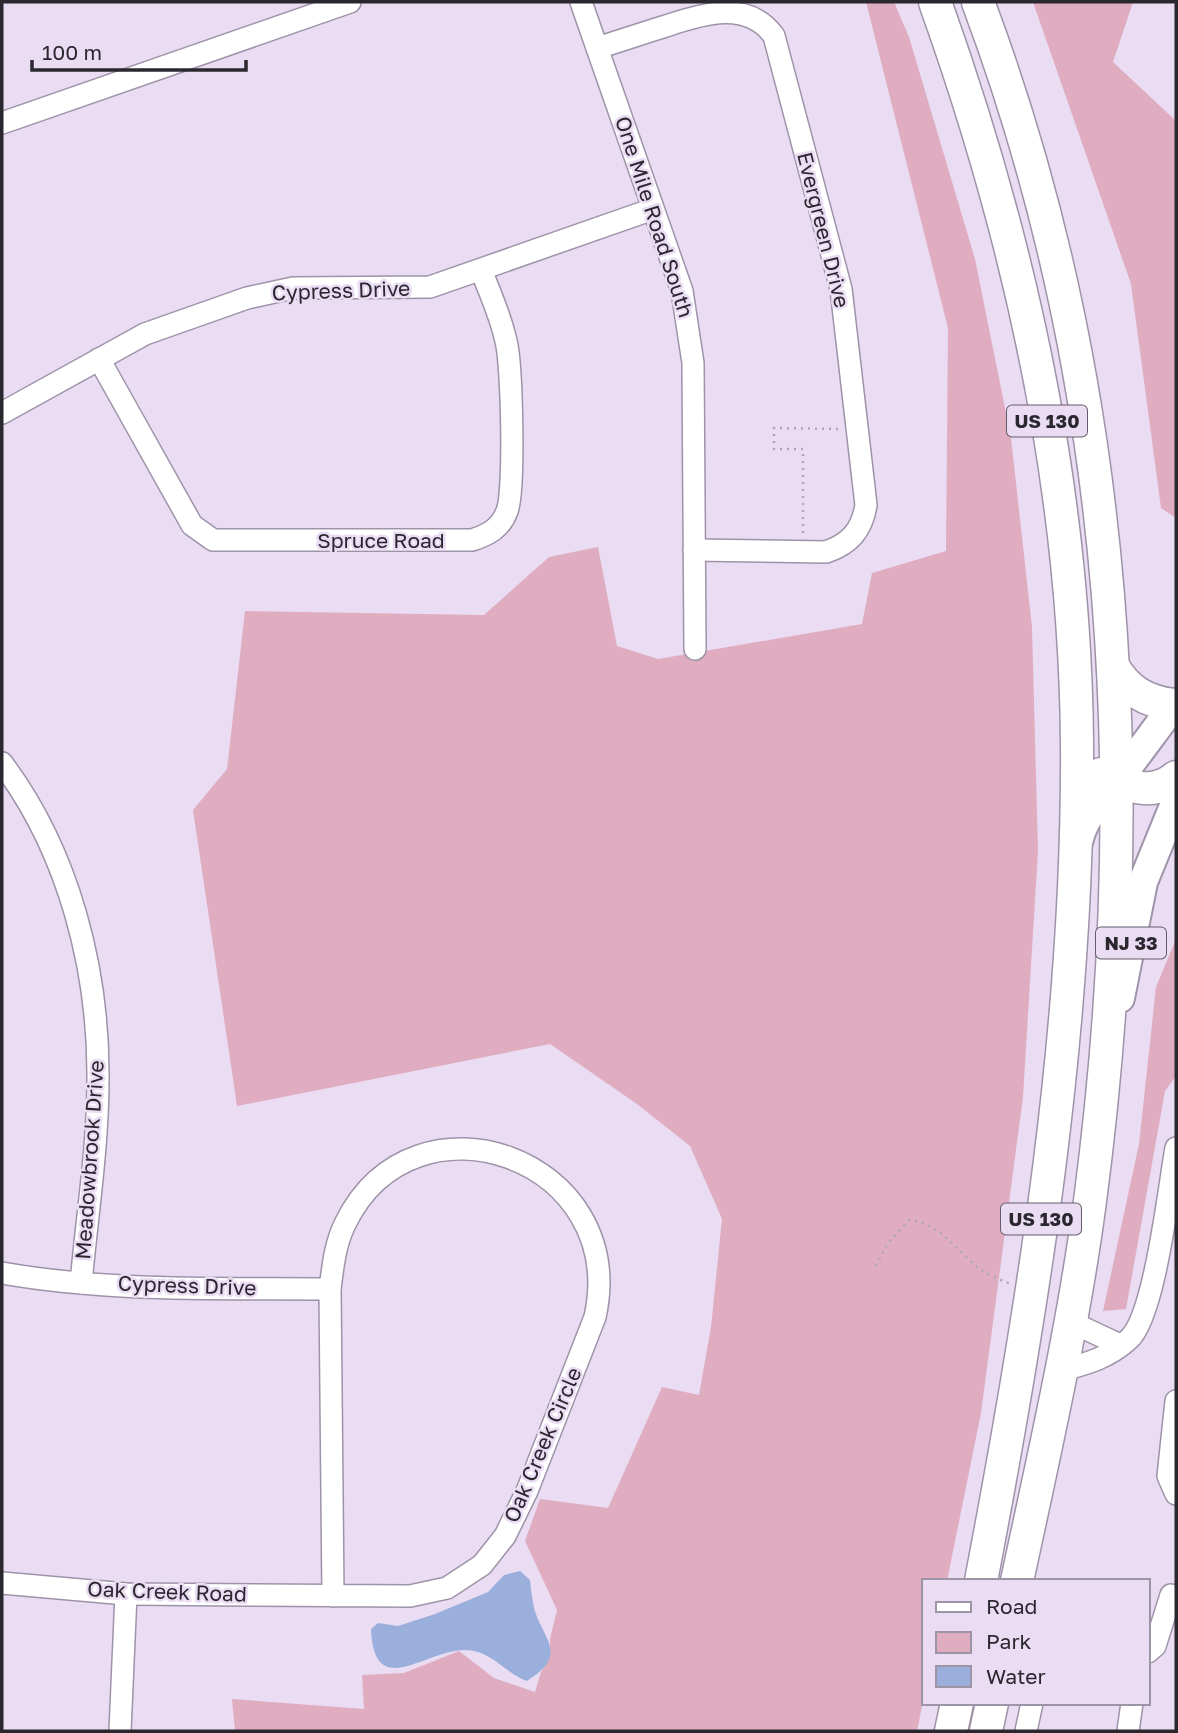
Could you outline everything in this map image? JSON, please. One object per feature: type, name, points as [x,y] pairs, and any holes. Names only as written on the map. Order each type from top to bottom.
[{"type":"highway","name":"US 130","points":[[934,2],[960,71],[1000,206],[1038,367],[1061,519],[1077,741],[1067,1023],[1016,1401],[981,1579]]},
{"type":"highway","name":"US 130","points":[[978,2],[1031,160],[1072,326],[1097,471],[1113,666],[1117,781],[1110,1008],[1090,1202],[1062,1370],[1017,1579]]},
{"type":"highway","points":[[1113,666],[1130,688],[1142,697],[1175,704]]},
{"type":"highway","points":[[1077,741],[1091,770],[1133,788],[1150,789],[1176,777]]},
{"type":"main road","points":[[1074,854],[1082,824],[1093,806],[1117,781],[1175,704]]},
{"type":"main road","name":"NJ 33","points":[[1102,1090],[1143,882],[1176,801]]},
{"type":"street","points":[[2,123],[350,2]]},
{"type":"street","name":"One Mile Road South","points":[[581,2],[682,291],[693,347],[695,649]]},
{"type":"street","name":"Evergreen Drive","points":[[597,48],[718,9],[747,12],[768,26],[774,36],[841,289],[866,505],[858,531],[839,548],[826,552],[694,550]]},
{"type":"street","name":"Cypress Drive","points":[[2,414],[145,334],[270,291],[293,288],[430,288],[653,209]]},
{"type":"street","name":"Spruce Road","points":[[99,359],[192,525],[213,540],[472,540],[485,537],[503,520],[510,495],[510,362],[506,340],[481,270]]},
{"type":"street","name":"Meadowbrook Drive","points":[[2,763],[30,807],[65,883],[77,918],[93,990],[99,1083],[81,1283]]},
{"type":"street","points":[[1062,1370],[1105,1357],[1128,1341],[1138,1329],[1150,1295],[1172,1199],[1176,1148]]},
{"type":"street","name":"Oak Creek Circle","points":[[453,1149],[475,1149],[516,1159],[555,1183],[569,1197],[587,1224],[598,1254],[600,1277],[595,1317],[527,1491],[495,1552],[465,1578],[426,1594],[332,1596],[330,1289],[338,1241],[354,1206],[368,1190],[401,1164],[453,1149]]},
{"type":"street","name":"Cypress Drive","points":[[2,1273],[81,1283],[173,1288],[330,1289]]},
{"type":"street","points":[[1070,1322],[1120,1345]]},
{"type":"street","points":[[1176,1401],[1168,1476],[1176,1494]]},
{"type":"street","name":"Oak Creek Road","points":[[2,1583],[126,1594],[332,1596]]},
{"type":"street","points":[[120,1731],[126,1594]]},
{"type":"street","points":[[1150,1650],[1155,1646],[1171,1595]]},
{"type":"street","points":[[1026,1731],[1032,1705]]},
{"type":"street","points":[[1128,1731],[1132,1705]]},
{"type":"street","points":[[954,1717],[988,1719]]},
{"type":"path","points":[[803,537],[803,449],[774,449],[774,428],[838,430],[842,427]]},
{"type":"path","points":[[876,1266],[900,1228],[909,1220],[922,1221],[939,1230],[984,1272],[1031,1291]]},
{"type":"green space","points":[[866,2],[894,2],[909,37],[975,259],[1011,438],[1032,627],[1038,851],[1023,1097],[981,1413],[947,1579],[922,1579],[922,1705],[917,1731],[235,1731],[232,1699],[364,1709],[362,1675],[404,1673],[459,1651],[494,1678],[535,1692],[541,1672],[550,1656],[550,1639],[557,1610],[525,1541],[540,1499],[608,1508],[662,1387],[699,1395],[711,1327],[722,1219],[690,1146],[637,1104],[550,1044],[237,1106],[193,810],[227,769],[245,611],[484,615],[549,557],[598,547],[617,646],[658,659],[862,624],[872,573],[946,551],[948,328]]},
{"type":"green space","points":[[1033,2],[1133,2],[1113,62],[1176,121],[1176,518],[1161,508],[1131,284]]},
{"type":"green space","points":[[1176,939],[1176,1076],[1165,1091],[1126,1309],[1103,1311],[1139,1144],[1156,987]]},
{"type":"water","points":[[520,1571],[530,1580],[534,1608],[550,1646],[548,1663],[527,1681],[474,1651],[449,1652],[404,1667],[391,1668],[381,1663],[374,1651],[371,1629],[378,1623],[398,1626],[435,1614],[488,1592],[504,1575]]}]
